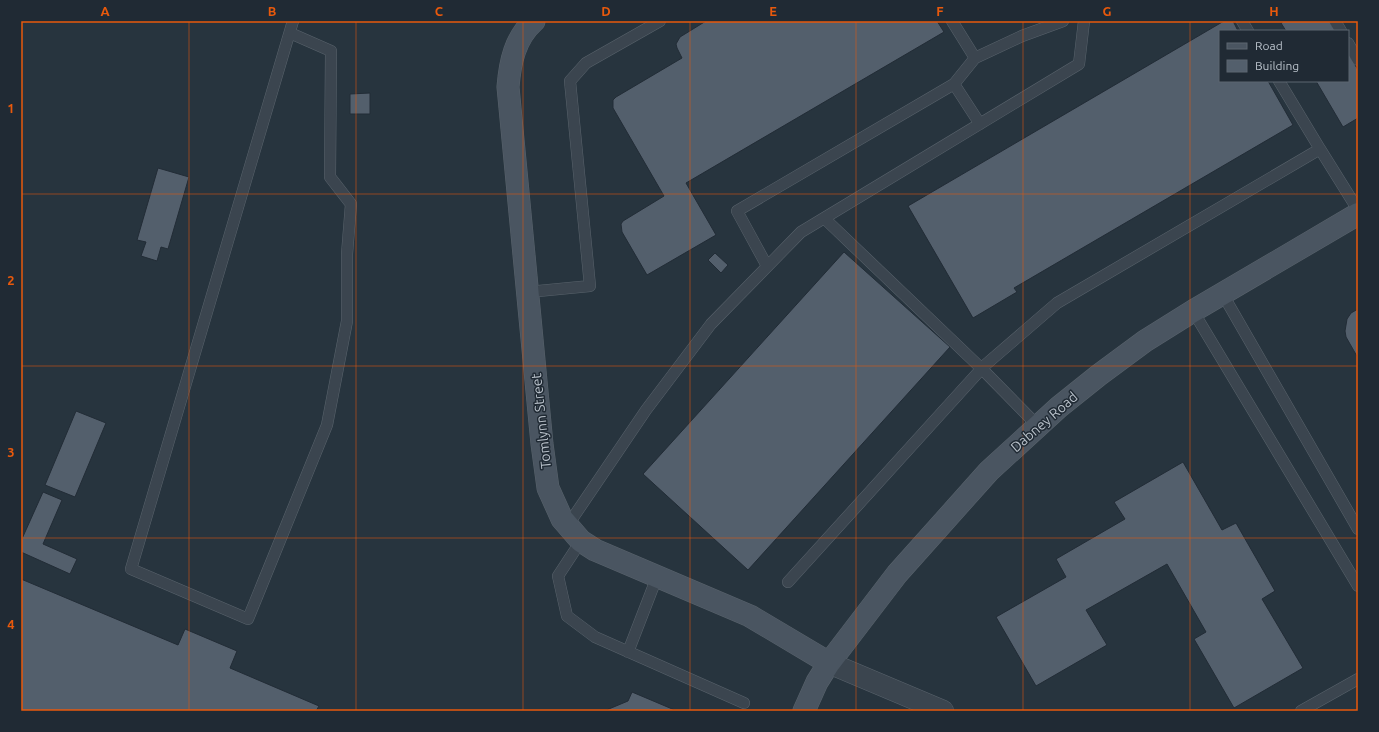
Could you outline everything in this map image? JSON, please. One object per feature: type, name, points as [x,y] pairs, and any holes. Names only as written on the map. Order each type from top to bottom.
[{"type":"street","name":"Tomlynn Street","points":[[534,21],[526,28],[518,42],[510,65],[508,87],[542,444],[548,488],[562,519],[574,533],[595,550],[750,616],[829,663]]},
{"type":"street","name":"Dabney Road","points":[[804,711],[829,663],[897,574],[989,471],[1038,426],[1099,375],[1145,341],[1222,293],[1358,214]]},
{"type":"street","points":[[829,663],[943,711]]},
{"type":"lane","points":[[290,33],[331,51],[330,177],[351,204],[347,254],[347,321],[327,425],[248,619],[131,569],[293,21]]},
{"type":"lane","points":[[528,292],[590,286],[570,81],[586,63],[660,21]]},
{"type":"lane","points":[[952,21],[975,58]]},
{"type":"lane","points":[[767,266],[737,211],[954,84],[975,58],[1022,36],[1063,21]]},
{"type":"lane","points":[[744,702],[595,637],[567,616],[558,576],[574,533],[646,410],[711,324],[800,232],[1079,64],[1084,21]]},
{"type":"lane","points":[[1242,21],[1247,30]]},
{"type":"lane","points":[[1335,21],[1340,30]]},
{"type":"lane","points":[[1349,45],[1358,60]]},
{"type":"lane","points":[[1280,82],[1358,210]]},
{"type":"lane","points":[[954,84],[980,124]]},
{"type":"lane","points":[[788,582],[982,369],[1058,303],[1320,149]]},
{"type":"lane","points":[[824,218],[982,369],[1038,426]]},
{"type":"lane","points":[[1222,293],[1358,529]]},
{"type":"lane","points":[[1192,311],[1358,586]]},
{"type":"lane","points":[[628,652],[657,577]]},
{"type":"lane","points":[[1301,711],[1358,679]]},
{"type":"building","points":[[706,21],[937,21],[944,32],[686,183],[716,235],[647,275],[622,232],[621,224],[623,221],[664,196],[613,108],[613,100],[682,58],[676,44],[680,37]]},
{"type":"building","points":[[1224,21],[1233,21],[1238,30],[1219,30],[1219,82],[1269,82],[1293,125],[1014,288],[1017,292],[973,318],[908,206]]},
{"type":"building","points":[[1284,21],[1329,21],[1334,30],[1285,30],[1281,23]]},
{"type":"building","points":[[1349,55],[1358,70],[1358,118],[1343,127],[1317,82],[1349,82]]},
{"type":"building","points":[[370,93],[370,114],[350,114],[350,94]]},
{"type":"building","points":[[158,168],[189,177],[168,249],[161,247],[157,261],[141,256],[146,242],[137,240]]},
{"type":"building","points":[[844,252],[950,347],[748,570],[643,474]]},
{"type":"building","points":[[715,253],[728,265],[721,273],[708,260]]},
{"type":"building","points":[[1358,309],[1358,358],[1346,337],[1345,331],[1347,319],[1351,313]]},
{"type":"building","points":[[76,411],[106,423],[75,497],[45,485]]},
{"type":"building","points":[[1183,462],[1222,530],[1236,523],[1275,591],[1262,599],[1303,668],[1234,708],[1194,639],[1206,632],[1167,564],[1086,610],[1107,645],[1036,686],[996,617],[1066,577],[1056,559],[1125,519],[1114,502]]},
{"type":"building","points":[[43,492],[62,500],[43,544],[77,559],[70,574],[21,552],[21,541]]},
{"type":"building","points":[[21,579],[178,645],[185,629],[237,651],[230,668],[319,706],[316,711],[21,711]]},
{"type":"building","points":[[632,692],[677,711],[604,711],[628,701]]}]
